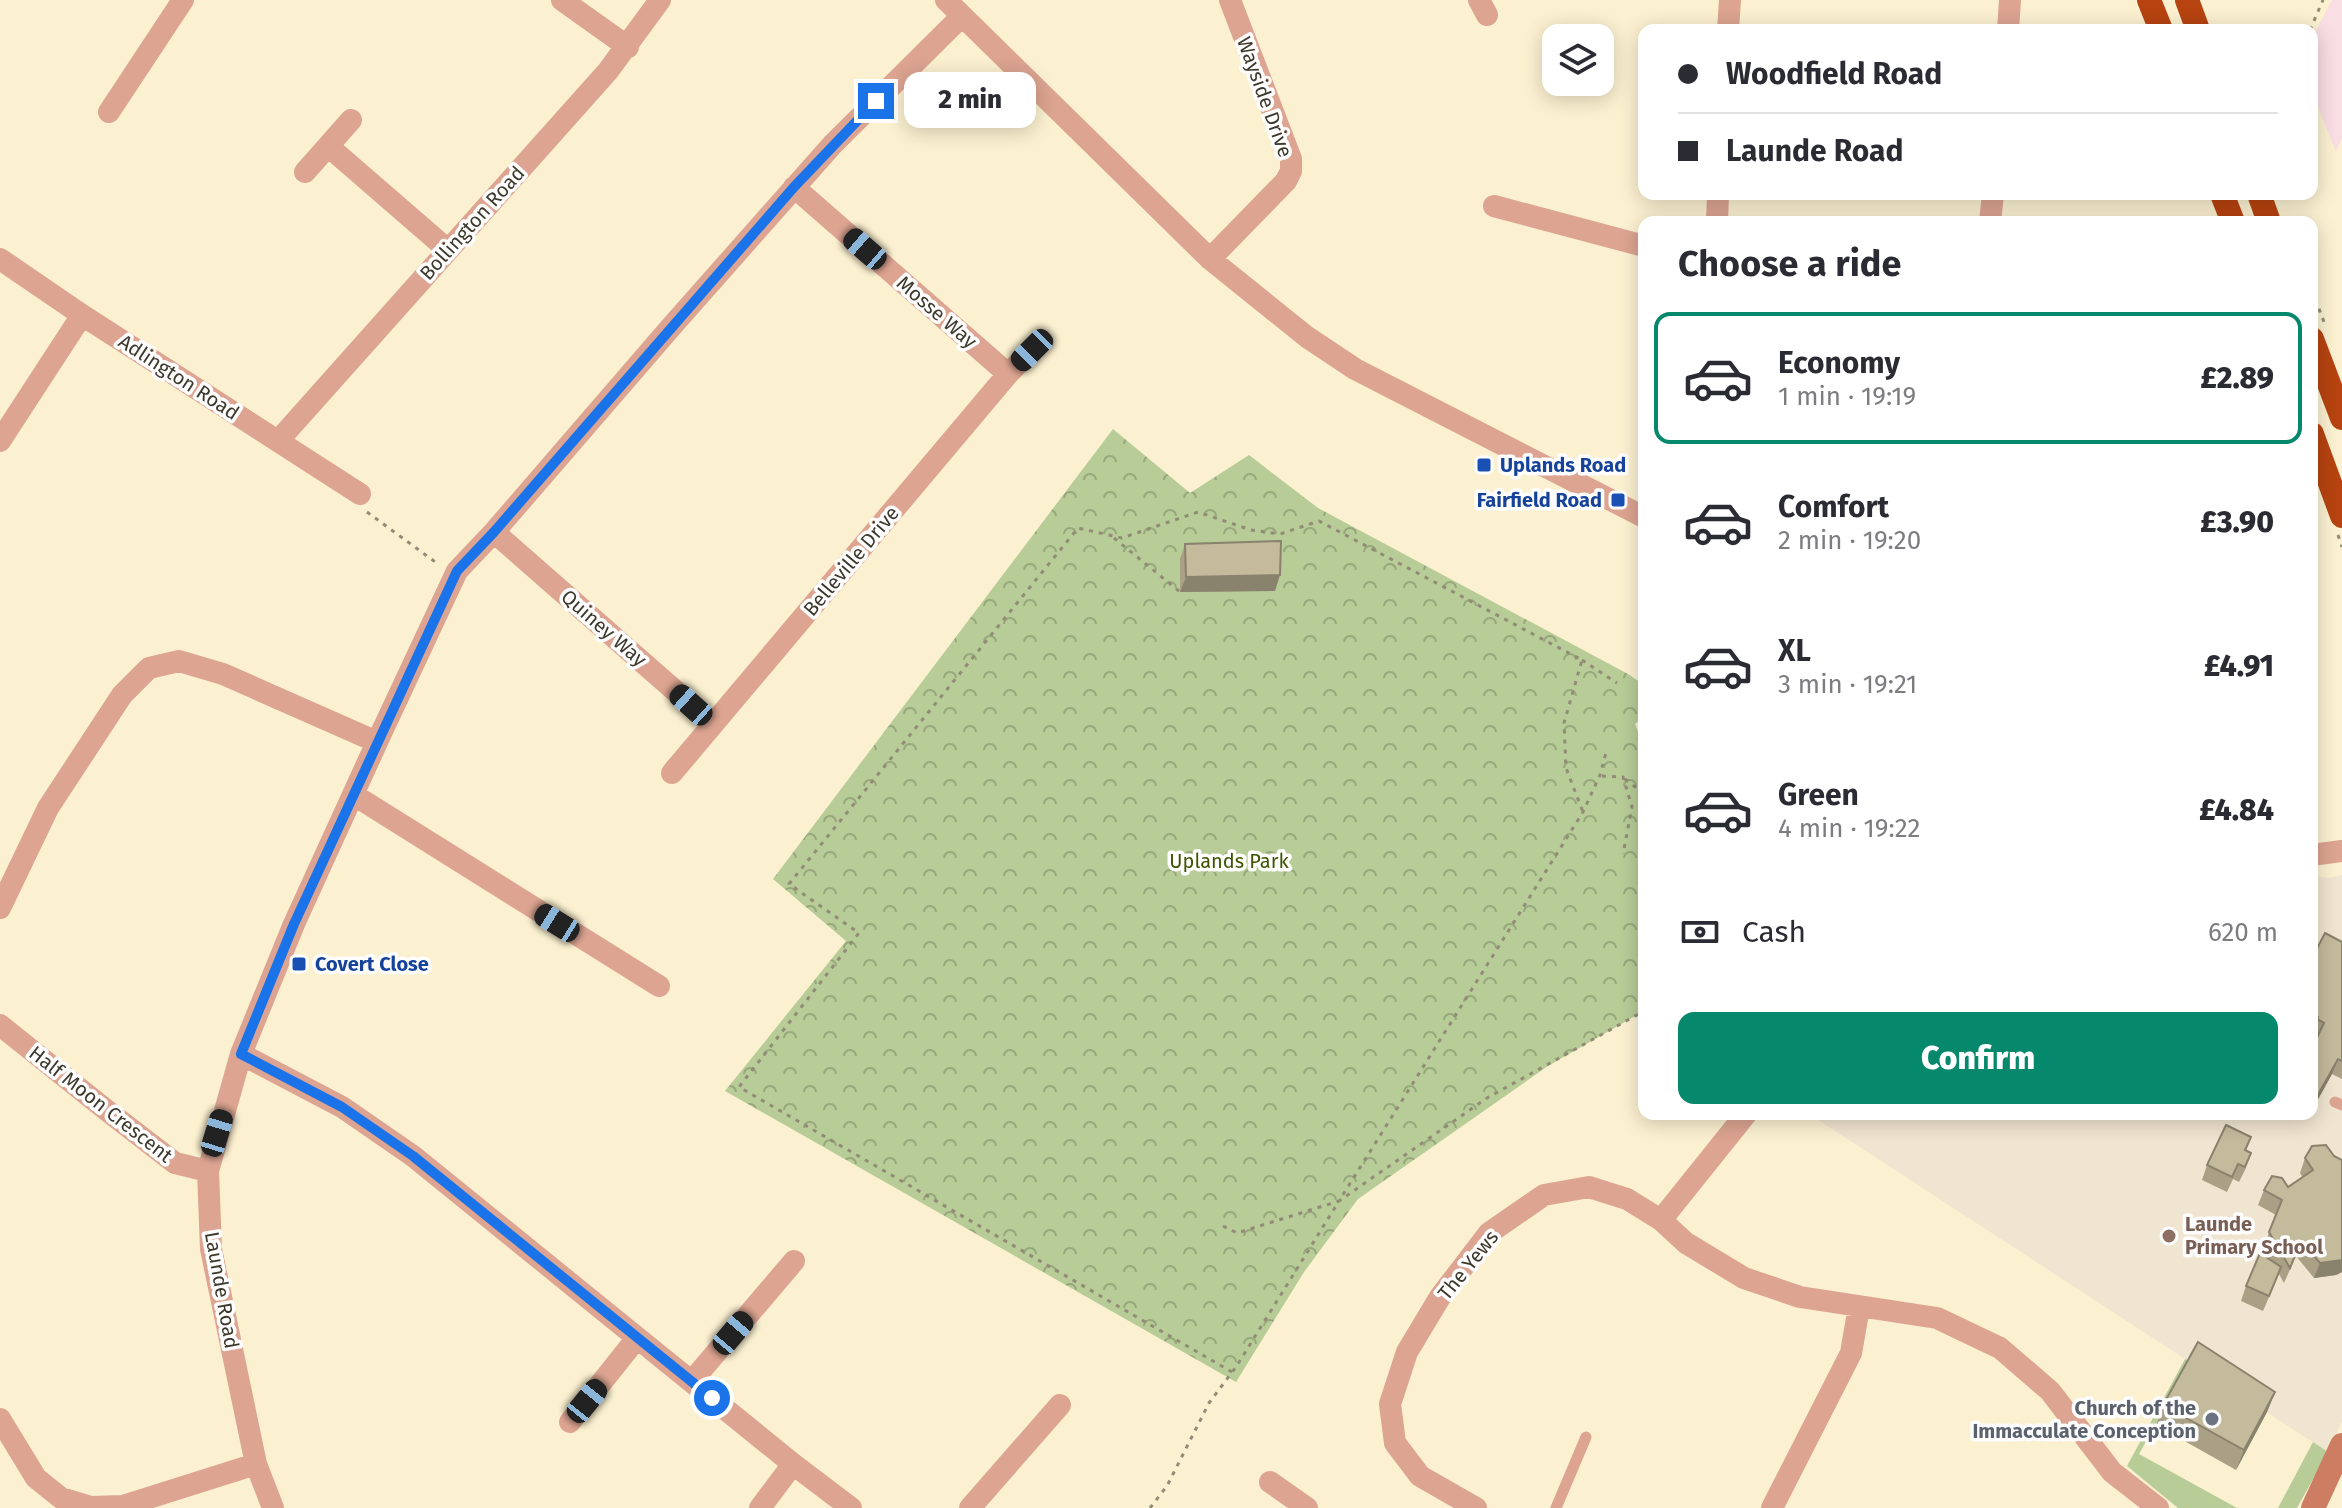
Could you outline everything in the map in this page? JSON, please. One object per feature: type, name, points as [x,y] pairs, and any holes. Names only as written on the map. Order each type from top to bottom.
[{"type":"highway","points":[[2149,0],[2159,24]]},
{"type":"highway","points":[[2187,0],[2196,24]]},
{"type":"highway","points":[[2318,355],[2342,418]]},
{"type":"highway","points":[[2318,458],[2324,483],[2342,516]]},
{"type":"main road","points":[[2313,1508],[2342,1445]]},
{"type":"street","points":[[109,112],[183,0]]},
{"type":"street","points":[[562,0],[628,47]]},
{"type":"street","name":"Bollington Road","points":[[278,441],[628,47],[660,0]]},
{"type":"street","name":"Wayside Drive","points":[[1210,259],[1278,190],[1291,171],[1291,159],[1230,0]]},
{"type":"street","points":[[1728,24],[1730,0]]},
{"type":"street","points":[[2008,24],[2010,0]]},
{"type":"street","points":[[954,8],[1210,259],[1307,337],[1355,369],[1638,514]]},
{"type":"street","name":"Launde Road","points":[[273,1508],[256,1464],[211,1249],[208,1171],[241,1054],[294,924],[457,571],[954,8]]},
{"type":"street","points":[[305,172],[351,120]]},
{"type":"street","points":[[328,146],[448,250]]},
{"type":"street","name":"Mosse Way","points":[[794,187],[1008,374]]},
{"type":"street","points":[[1494,206],[1638,244]]},
{"type":"street","name":"Adlington Road","points":[[0,259],[360,494]]},
{"type":"street","points":[[0,441],[82,315]]},
{"type":"street","name":"Belleville Drive","points":[[672,773],[1008,374],[1032,350]]},
{"type":"street","name":"Quiney Way","points":[[494,532],[713,724]]},
{"type":"street","points":[[0,908],[48,808],[122,695],[149,668],[179,661],[223,674],[377,742]]},
{"type":"street","points":[[354,795],[659,986]]},
{"type":"street","points":[[2318,854],[2342,851]]},
{"type":"street","name":"Half Moon Crescent","points":[[0,1025],[175,1163],[208,1171]]},
{"type":"street","points":[[241,1054],[342,1107],[413,1156],[851,1508]]},
{"type":"street","points":[[1661,1220],[1741,1120]]},
{"type":"street","name":"The Yews","points":[[1476,1508],[1420,1476],[1395,1443],[1390,1404],[1407,1352],[1440,1297],[1489,1233],[1544,1195],[1589,1187],[1627,1199],[1661,1220],[1686,1243],[1744,1278],[1800,1297],[1937,1318],[2000,1348],[2050,1391],[2112,1472],[2158,1508]]},
{"type":"street","points":[[692,1381],[794,1261]]},
{"type":"street","points":[[1772,1508],[1851,1353],[1859,1307]]},
{"type":"street","points":[[570,1422],[637,1338]]},
{"type":"street","points":[[970,1508],[1060,1405]]},
{"type":"street","points":[[0,1419],[36,1478],[61,1498],[91,1507],[123,1506],[256,1464]]},
{"type":"street","points":[[760,1508],[793,1464]]},
{"type":"street","points":[[1270,1482],[1307,1508]]},
{"type":"lane","points":[[1556,1508],[1586,1437]]},
{"type":"path","points":[[2313,24],[2323,0]]},
{"type":"path","points":[[360,494],[362,507],[377,521],[440,565],[457,571]]},
{"type":"path","points":[[1232,1372],[739,1087],[859,933],[789,884],[1078,528],[1122,538],[1198,512],[1251,530],[1280,534],[1319,521],[1582,660],[1617,683]]},
{"type":"path","points":[[1111,535],[1180,592]]},
{"type":"path","points":[[1582,660],[1564,723],[1566,768],[1583,812]]},
{"type":"path","points":[[1150,1508],[1167,1486],[1209,1403],[1232,1372],[1583,812],[1600,775],[1607,749]]},
{"type":"path","points":[[1600,775],[1623,777],[1638,789]]},
{"type":"path","points":[[1623,777],[1632,807],[1623,854]]},
{"type":"path","points":[[1223,1226],[1237,1233],[1339,1201],[1487,1098],[1638,1014]]},
{"type":"shaded area","points":[[2332,0],[2342,0],[2342,138],[2336,152],[2318,107],[2318,27]]},
{"type":"shaded area","name":"Launde Primary School","points":[[2342,875],[2342,1422],[2328,1452],[1818,1120],[2318,1120],[2318,877]]},
{"type":"green space","name":"Uplands Park","points":[[1113,429],[1190,493],[1249,455],[1318,508],[1638,681],[1638,721],[1635,724],[1638,732],[1638,1014],[1548,1066],[1358,1199],[1304,1272],[1236,1382],[725,1091],[846,941],[773,879]]},
{"type":"green space","points":[[2185,1359],[2191,1362],[2139,1454],[2237,1508],[2178,1508],[2127,1466]]},
{"type":"green space","points":[[2313,1442],[2328,1452],[2297,1508],[2278,1508]]},
{"type":"building","points":[[1281,541],[1280,575],[1186,577],[1185,544]]},
{"type":"building","points":[[2325,933],[2342,942],[2342,1061],[2338,1059],[2318,1095],[2318,1036],[2324,1023],[2318,1020],[2318,946]]},
{"type":"building","points":[[2226,1125],[2251,1137],[2245,1150],[2251,1153],[2245,1167],[2238,1164],[2232,1177],[2207,1165]]},
{"type":"building","points":[[2326,1145],[2334,1156],[2342,1160],[2342,1260],[2320,1263],[2301,1241],[2290,1268],[2269,1232],[2282,1200],[2264,1190],[2272,1176],[2282,1178],[2288,1187],[2313,1170],[2305,1158],[2312,1146]]},
{"type":"building","points":[[2260,1253],[2281,1267],[2269,1296],[2246,1286]]},
{"type":"building","name":"Church of the Immacculate Conception","points":[[2198,1342],[2275,1392],[2244,1450],[2163,1405]]},
{"type":"place","name":"Uplands Road","points":[[1484,465]]},
{"type":"place","name":"Fairfield Road","points":[[1618,500]]},
{"type":"place","name":"Covert Close","points":[[299,964]]},
{"type":"place","name":"Launde Primary School","points":[[2169,1236]]},
{"type":"place","name":"Church of the Immacculate Conception","points":[[2212,1419]]},
{"type":"route","points":[[712,1398],[413,1156],[342,1107],[241,1054],[294,924],[457,571],[794,187],[876,101]]}]
